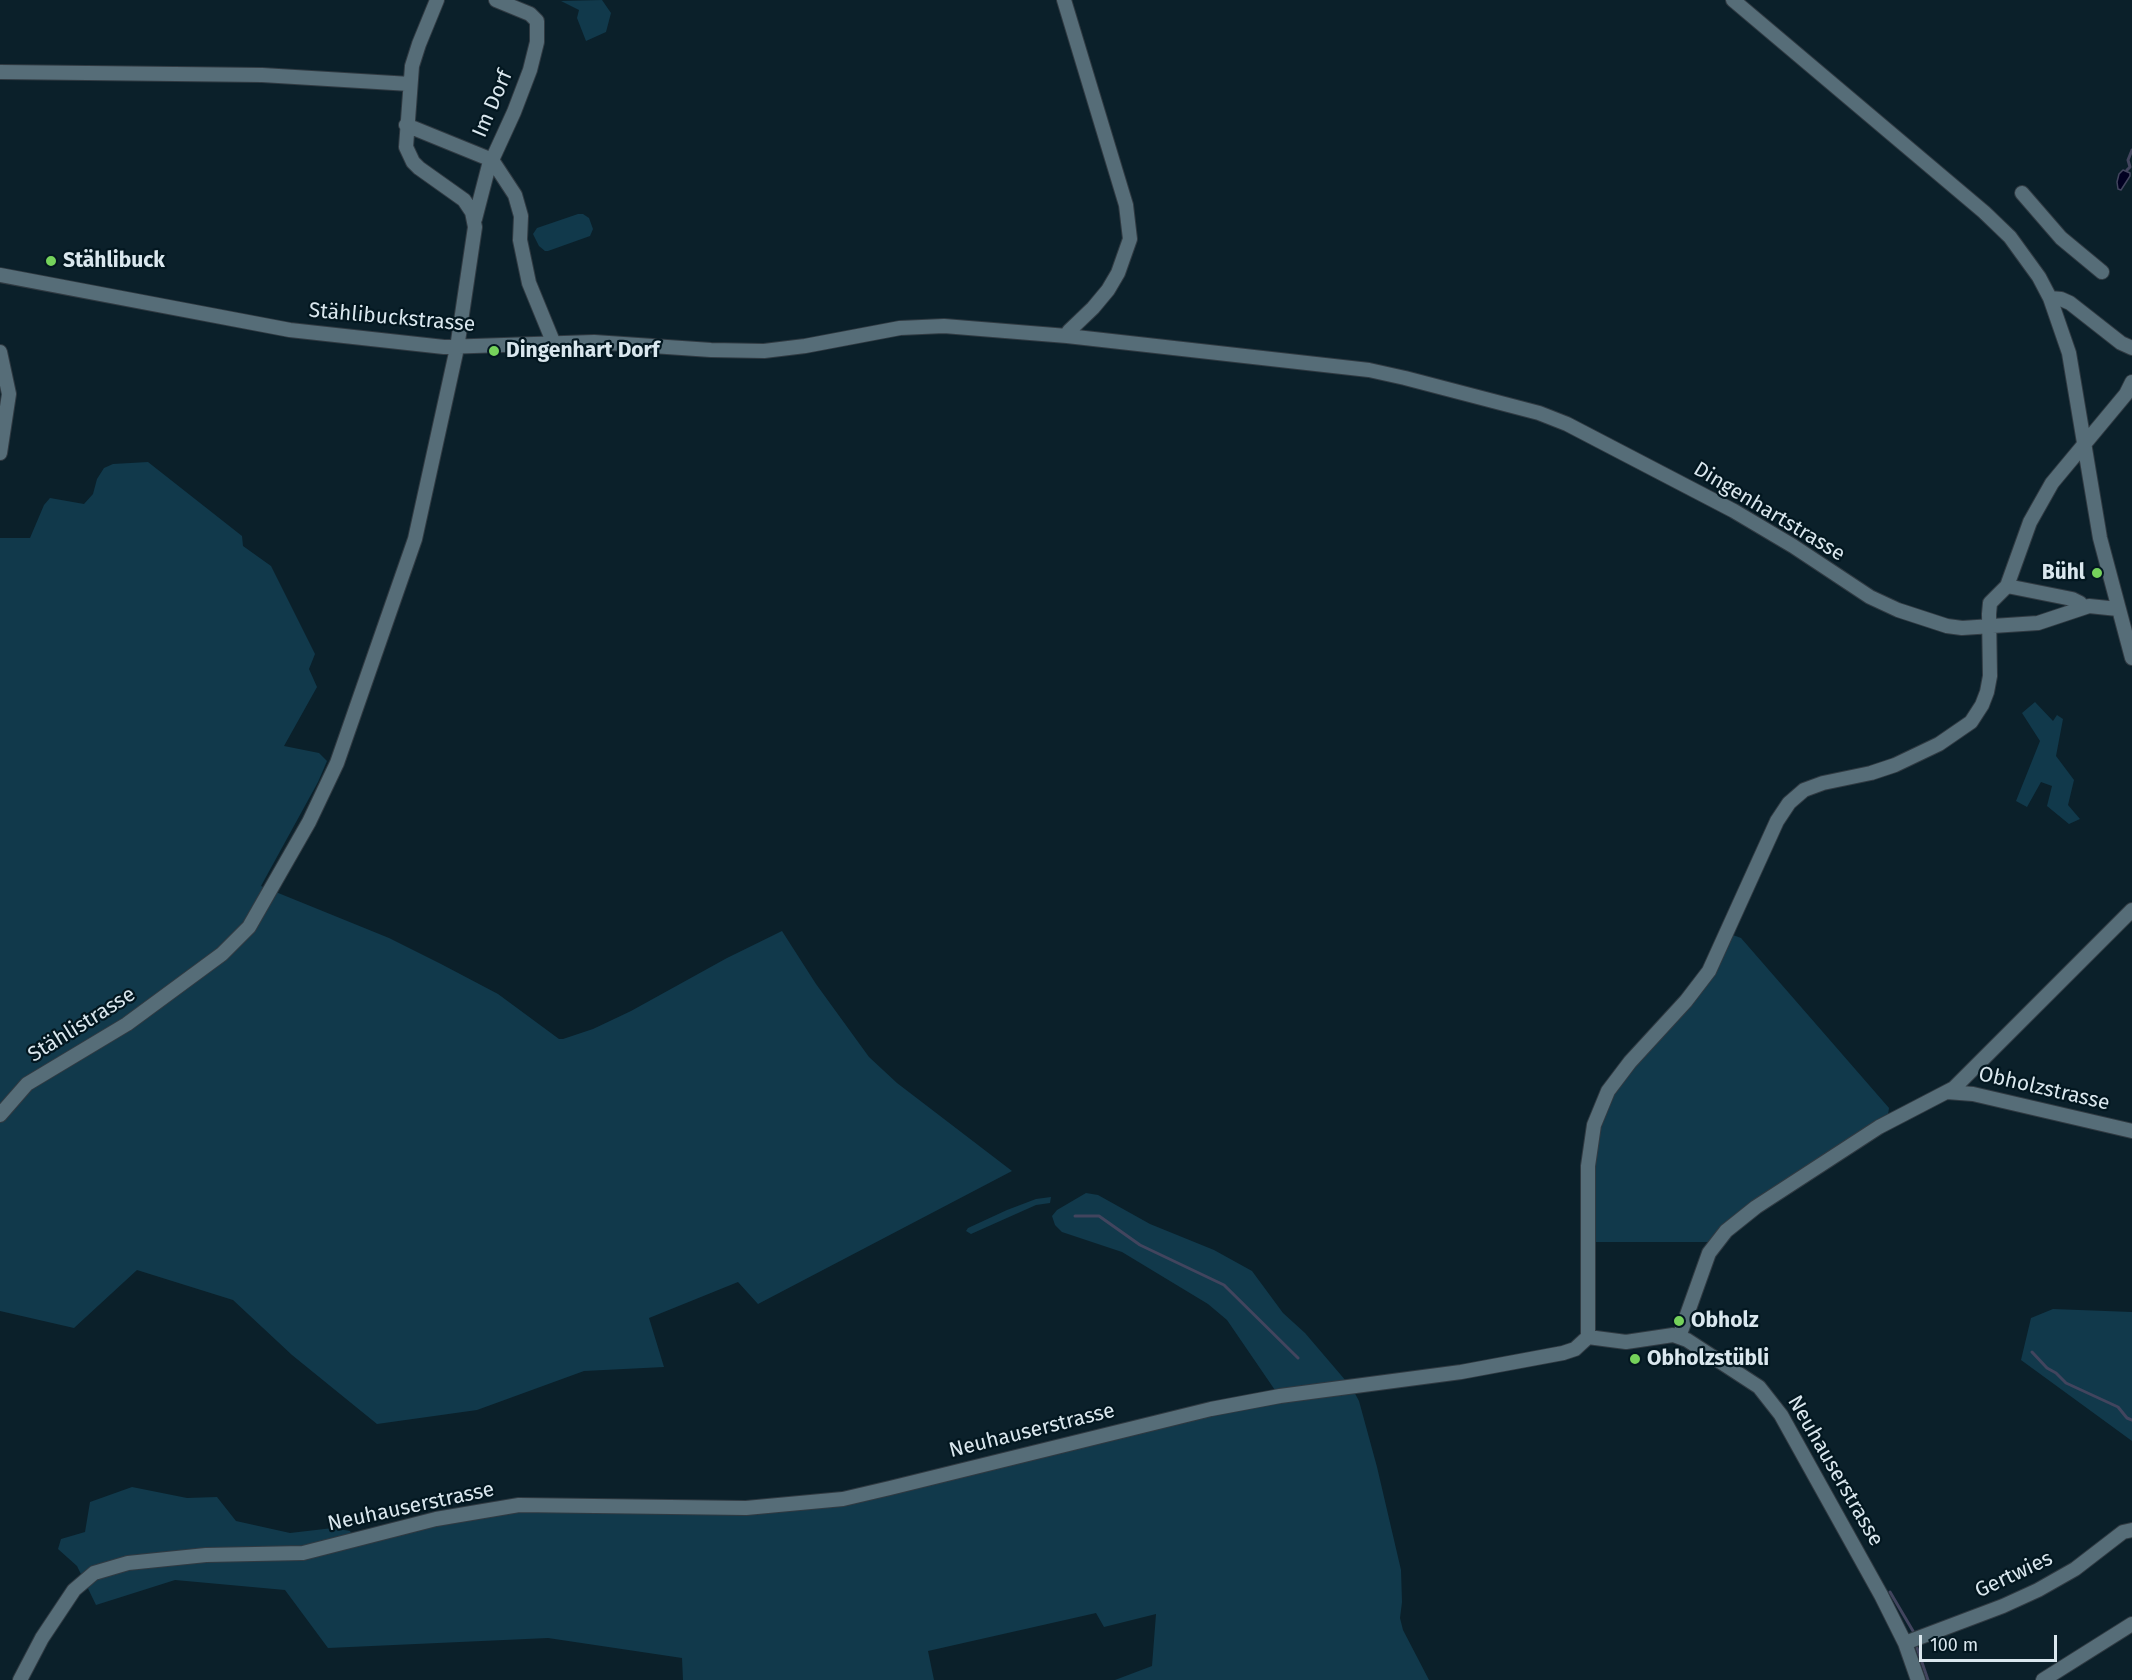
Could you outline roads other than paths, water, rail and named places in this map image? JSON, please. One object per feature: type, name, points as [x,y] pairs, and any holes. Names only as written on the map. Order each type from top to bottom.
[{"type":"street","points":[[437,0],[412,66],[406,147],[418,168],[464,200],[475,219]]},
{"type":"street","name":"Im Dorf","points":[[496,0],[534,17],[537,21],[535,53],[530,70],[492,160],[515,195],[521,216],[520,240],[529,283],[554,344]]},
{"type":"street","points":[[1064,0],[1126,205],[1130,239],[1127,254],[1108,290],[1069,331],[1067,336]]},
{"type":"street","points":[[1733,0],[1948,180],[2010,237],[2027,258],[2050,298],[2069,353],[2100,538],[2132,658]]},
{"type":"street","points":[[0,72],[262,75],[410,84]]},
{"type":"street","points":[[406,125],[492,160],[475,219],[457,348]]},
{"type":"street","points":[[2022,193],[2061,238],[2102,272]]},
{"type":"street","name":"Stählibuckstrasse","points":[[0,275],[290,330],[457,348],[594,342],[711,350],[764,351],[805,346],[900,328],[944,326],[1067,336]]},
{"type":"street","points":[[2050,298],[2070,303],[2121,343],[2132,348]]},
{"type":"street","name":"Dingenhartstrasse","points":[[1067,336],[1339,366],[1405,378],[1539,413],[1567,424],[1734,511],[1880,602],[1947,626],[1962,628],[2038,623],[2098,605],[2118,609]]},
{"type":"street","name":"Stählistrasse","points":[[0,1115],[27,1084],[127,1024],[193,977],[222,954],[249,927],[258,913],[309,822],[337,763],[415,539],[457,348]]},
{"type":"street","points":[[0,352],[9,393],[0,453]]},
{"type":"street","points":[[2132,382],[2126,394],[2052,483],[2035,510],[2007,586],[1990,603],[1990,676],[1982,705],[1971,722],[1939,744],[1895,765],[1823,783],[1804,790],[1789,803],[1777,821],[1709,971],[1686,1001],[1630,1062],[1608,1091],[1594,1125],[1587,1166],[1588,1337],[1626,1342],[1673,1335],[1679,1337],[1706,1258],[1715,1242],[1726,1231],[1756,1207],[1879,1127],[1947,1092],[1959,1083],[2132,910]]},
{"type":"street","points":[[2007,586],[2072,599],[2080,603],[2082,608]]},
{"type":"street","name":"Obholzstrasse","points":[[1947,1092],[1972,1094],[2132,1131]]},
{"type":"street","name":"Neuhauserstrasse","points":[[20,1680],[42,1638],[74,1590],[93,1574],[128,1563],[206,1555],[303,1553],[436,1518],[519,1505],[746,1508],[843,1498],[1211,1408],[1280,1396],[1461,1372],[1563,1353],[1575,1349],[1588,1337]]},
{"type":"street","name":"Neuhauserstrasse","points":[[1679,1337],[1759,1387],[1781,1415],[1881,1595],[1905,1643],[1918,1680]]},
{"type":"street","name":"Gertwies","points":[[1905,1643],[2003,1606],[2038,1590],[2074,1569],[2123,1532],[2132,1530]]},
{"type":"street","points":[[2043,1680],[2132,1624]]},
{"type":"waterway","points":[[2127,170],[2130,167],[2128,160],[2132,150]]},
{"type":"waterway","points":[[1075,1216],[1099,1216],[1140,1245],[1224,1285],[1298,1358]]},
{"type":"waterway","points":[[2032,1352],[2066,1383],[2118,1407],[2127,1418],[2132,1420]]},
{"type":"waterway","points":[[1890,1592],[1913,1631]]},
{"type":"waterway","points":[[1917,1648],[1928,1680]]},
{"type":"place","name":"Stählibuck","points":[[51,261]]},
{"type":"place","name":"Dingenhart Dorf","points":[[494,351]]},
{"type":"place","name":"Bühl","points":[[2097,573]]},
{"type":"place","name":"Obholz","points":[[1679,1321]]},
{"type":"place","name":"Obholzstübli","points":[[1635,1359]]}]
